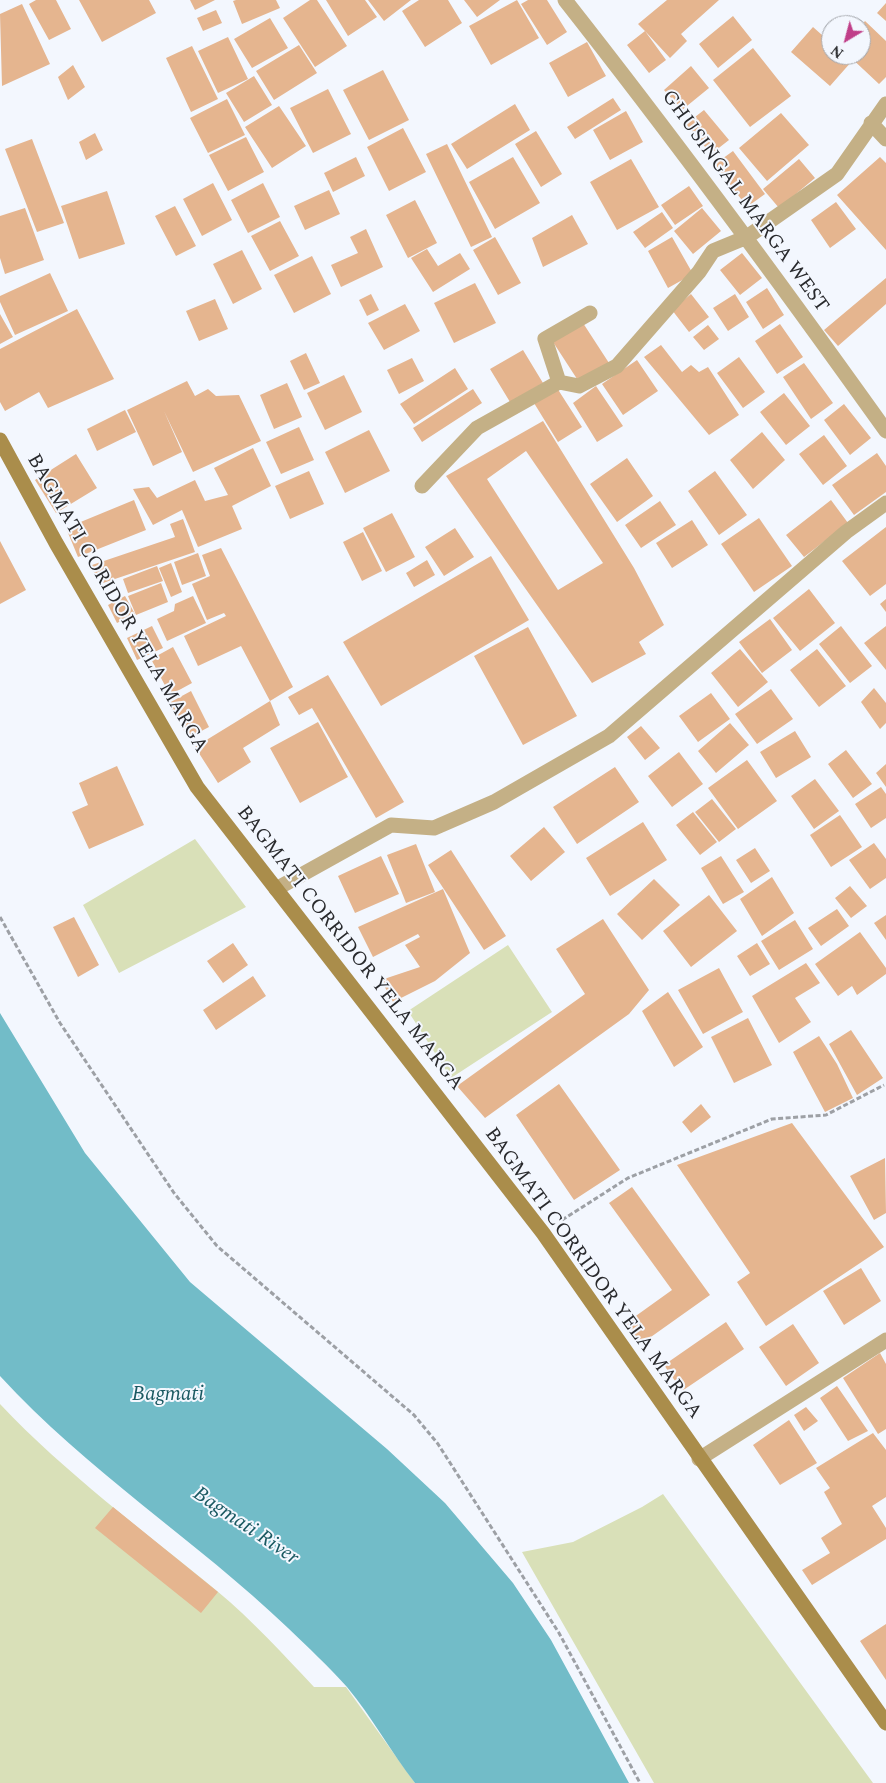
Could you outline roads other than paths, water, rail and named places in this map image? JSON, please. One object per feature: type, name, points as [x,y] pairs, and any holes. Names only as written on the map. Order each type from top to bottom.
[{"type":"street","name":"GHUSINGAL MARGA WEST","points":[[565,0],[646,103],[747,237],[886,432]]},
{"type":"street","points":[[422,486],[476,428],[559,382],[579,386],[617,366],[699,272],[713,251],[747,237],[837,174],[886,104]]},
{"type":"street","points":[[871,123],[886,139]]},
{"type":"street","points":[[559,382],[545,339],[590,314]]},
{"type":"street","name":"BAGMATI CORIDOR YELA MARGA","points":[[0,440],[197,787],[276,889]]},
{"type":"street","points":[[276,889],[391,825],[434,828],[494,802],[609,736],[846,532],[886,503]]},
{"type":"street","name":"BAGMATI CORRIDOR YELA MARGA","points":[[276,889],[543,1233],[699,1459],[886,1723]]},
{"type":"street","points":[[699,1459],[886,1340]]},
{"type":"water","name":"Bagmati","points":[[0,1013],[85,1153],[190,1282],[387,1449],[445,1503],[513,1583],[551,1640],[629,1783],[415,1783],[356,1698],[318,1657],[253,1596],[69,1443],[0,1376]]},
{"type":"water label","name":"Bagmati River","points":[[245,1527]]}]
